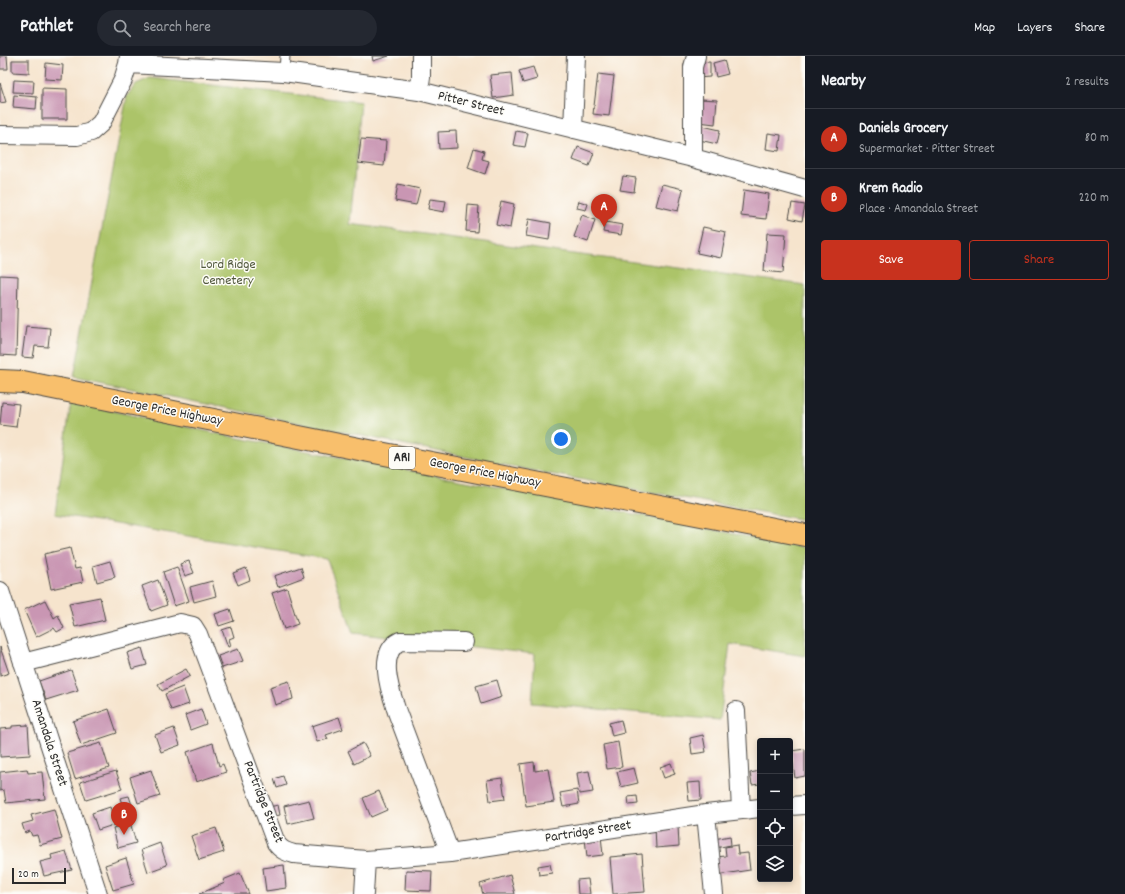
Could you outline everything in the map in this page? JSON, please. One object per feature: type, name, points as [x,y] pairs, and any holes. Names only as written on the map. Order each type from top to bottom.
[{"type":"main road","name":"George Price Highway","points":[[0,382],[24,382],[364,450],[805,535]]},
{"type":"street","points":[[419,91],[421,56]]},
{"type":"street","points":[[573,129],[576,56]]},
{"type":"street","points":[[693,158],[693,67],[696,56]]},
{"type":"street","points":[[0,135],[78,136],[91,132],[101,123],[123,80],[128,60]]},
{"type":"street","name":"Pitter Street","points":[[128,60],[284,64],[419,91],[693,158],[805,189]]},
{"type":"street","name":"Amandala Street","points":[[0,591],[98,894]]},
{"type":"street","name":"Partridge Street","points":[[23,663],[180,623],[193,626],[198,634],[276,843],[286,852],[294,854],[366,860],[450,853],[706,814],[757,808]]},
{"type":"street","points":[[450,853],[397,712],[387,675],[387,660],[389,651],[395,643],[400,641],[464,642]]},
{"type":"street","points":[[736,711],[741,810]]},
{"type":"street","points":[[793,806],[805,805]]},
{"type":"street","points":[[706,814],[714,894]]},
{"type":"street","points":[[364,894],[366,860]]},
{"type":"green space","name":"Lord Ridge Cemetery","points":[[150,78],[361,102],[350,224],[805,285],[805,520],[540,472],[74,377],[127,96],[136,84]]},
{"type":"green space","points":[[71,402],[228,436],[539,495],[805,548],[805,656],[730,644],[720,720],[532,703],[535,654],[353,633],[327,559],[55,514]]},
{"type":"building","points":[[0,56],[7,56],[8,69],[0,69]]},
{"type":"building","points":[[372,56],[389,56],[373,61]]},
{"type":"building","points":[[12,60],[29,60],[29,73],[12,72]]},
{"type":"building","points":[[724,60],[728,74],[716,77],[713,63]]},
{"type":"building","points":[[710,62],[710,77],[696,78],[695,63]]},
{"type":"building","points":[[46,63],[63,65],[62,80],[45,79]]},
{"type":"building","points":[[533,67],[537,79],[523,83],[519,71]]},
{"type":"building","points":[[512,73],[514,95],[493,98],[490,75]]},
{"type":"building","points":[[598,74],[614,76],[609,116],[593,114]]},
{"type":"building","points":[[14,80],[34,81],[33,93],[13,92]]},
{"type":"building","points":[[0,83],[6,102],[0,103]]},
{"type":"building","points":[[42,88],[67,89],[67,119],[42,119]]},
{"type":"building","points":[[14,95],[37,97],[36,109],[13,107]]},
{"type":"building","points":[[701,99],[717,100],[715,124],[699,122]]},
{"type":"building","points":[[698,125],[720,130],[717,144],[695,139]]},
{"type":"building","points":[[456,131],[457,148],[439,149],[438,132]]},
{"type":"building","points":[[516,131],[528,133],[525,147],[513,145]]},
{"type":"building","points":[[768,133],[781,135],[779,151],[766,149]]},
{"type":"building","points":[[361,139],[386,141],[384,166],[358,163]]},
{"type":"building","points":[[578,147],[594,153],[589,166],[573,160]]},
{"type":"building","points":[[474,148],[484,151],[482,159],[489,161],[485,174],[468,168]]},
{"type":"building","points":[[623,176],[636,178],[634,192],[620,190]]},
{"type":"building","points":[[398,184],[420,189],[416,205],[395,201]]},
{"type":"building","points":[[662,184],[683,189],[678,211],[656,206]]},
{"type":"building","points":[[744,190],[769,194],[766,219],[741,216]]},
{"type":"building","points":[[430,199],[446,201],[444,212],[428,209]]},
{"type":"building","points":[[501,201],[514,204],[510,228],[496,225]]},
{"type":"building","points":[[579,201],[588,204],[586,210],[577,208]]},
{"type":"building","points":[[792,203],[805,205],[802,221],[789,218]]},
{"type":"building","points":[[468,205],[479,206],[477,232],[466,231]]},
{"type":"building","points":[[582,215],[595,220],[588,242],[574,237]]},
{"type":"building","points":[[529,219],[551,223],[549,240],[526,236]]},
{"type":"building","points":[[605,222],[623,225],[621,235],[603,232]]},
{"type":"building","points":[[703,227],[726,232],[721,258],[697,253]]},
{"type":"building","points":[[767,233],[786,234],[783,273],[764,271]]},
{"type":"building","points":[[0,275],[18,276],[16,356],[0,355]]},
{"type":"building","points":[[26,326],[50,328],[48,347],[35,346],[33,358],[22,357]]},
{"type":"building","points":[[2,402],[19,404],[16,427],[0,425]]},
{"type":"building","points":[[70,548],[75,569],[80,568],[83,582],[51,589],[44,554]]},
{"type":"building","points":[[110,561],[115,577],[97,582],[93,566]]},
{"type":"building","points":[[189,561],[194,573],[185,576],[180,564]]},
{"type":"building","points":[[177,567],[189,601],[174,606],[163,572]]},
{"type":"building","points":[[301,567],[304,577],[278,587],[274,576]]},
{"type":"building","points":[[246,568],[250,580],[238,585],[233,573]]},
{"type":"building","points":[[158,580],[167,605],[151,611],[142,586]]},
{"type":"building","points":[[212,581],[216,596],[194,602],[190,587]]},
{"type":"building","points":[[287,588],[298,624],[284,629],[272,593]]},
{"type":"building","points":[[100,597],[105,620],[75,627],[69,603]]},
{"type":"building","points":[[45,600],[54,618],[58,615],[64,628],[57,632],[54,628],[36,637],[24,610]]},
{"type":"building","points":[[230,609],[234,621],[219,626],[215,614]]},
{"type":"building","points":[[231,627],[234,637],[229,639],[231,646],[228,647],[222,630]]},
{"type":"building","points":[[0,647],[9,673],[0,676]]},
{"type":"building","points":[[142,648],[147,665],[132,669],[127,653]]},
{"type":"building","points":[[238,649],[243,661],[222,668],[218,656]]},
{"type":"building","points":[[186,669],[190,676],[162,691],[158,684]]},
{"type":"building","points":[[71,670],[78,690],[46,700],[39,681]]},
{"type":"building","points":[[497,680],[502,697],[481,704],[476,686]]},
{"type":"building","points":[[289,681],[293,699],[275,705],[270,687]]},
{"type":"building","points":[[183,687],[189,704],[171,710],[165,694]]},
{"type":"building","points":[[109,709],[117,733],[81,745],[73,721]]},
{"type":"building","points":[[201,709],[206,724],[190,730],[185,715]]},
{"type":"building","points":[[339,717],[343,729],[326,735],[328,739],[317,742],[312,726]]},
{"type":"building","points":[[621,720],[624,733],[612,736],[609,723]]},
{"type":"building","points":[[28,725],[30,755],[0,757],[0,729],[12,728],[12,726]]},
{"type":"building","points":[[174,728],[180,745],[161,752],[155,735]]},
{"type":"building","points":[[703,735],[706,752],[692,754],[690,738]]},
{"type":"building","points":[[618,742],[622,767],[607,769],[603,745]]},
{"type":"building","points":[[101,743],[109,768],[75,779],[67,753]]},
{"type":"building","points":[[213,743],[219,766],[223,764],[226,772],[196,782],[187,752]]},
{"type":"building","points":[[363,743],[370,756],[354,764],[348,751]]},
{"type":"building","points":[[805,749],[805,776],[795,778],[793,751]]},
{"type":"building","points":[[534,762],[535,771],[548,769],[554,802],[526,806],[520,764]]},
{"type":"building","points":[[671,763],[675,774],[664,778],[660,767]]},
{"type":"building","points":[[634,768],[638,783],[621,787],[617,772]]},
{"type":"building","points":[[27,769],[28,773],[42,772],[45,799],[6,803],[4,790],[0,791],[0,772]]},
{"type":"building","points":[[151,770],[160,796],[138,803],[130,777]]},
{"type":"building","points":[[116,771],[122,789],[86,800],[80,782]]},
{"type":"building","points":[[589,771],[593,792],[580,794],[577,773]]},
{"type":"building","points":[[757,772],[757,784],[752,785],[750,773]]},
{"type":"building","points":[[283,776],[286,785],[277,788],[274,779]]},
{"type":"building","points":[[502,778],[505,799],[490,801],[487,780]]},
{"type":"building","points":[[700,782],[701,800],[689,801],[687,783]]},
{"type":"building","points":[[577,790],[579,804],[563,807],[560,793]]},
{"type":"building","points":[[379,791],[387,810],[371,817],[363,798]]},
{"type":"building","points":[[129,796],[135,814],[126,816],[120,798]]},
{"type":"building","points":[[637,796],[638,804],[629,805],[628,797]]},
{"type":"building","points":[[309,800],[314,818],[288,824],[284,806]]},
{"type":"building","points":[[278,805],[280,815],[271,817],[269,807]]},
{"type":"building","points":[[110,807],[116,824],[98,830],[92,813]]},
{"type":"building","points":[[54,809],[62,839],[40,845],[37,835],[32,836],[30,831],[25,833],[22,824],[33,821],[31,815]]},
{"type":"building","points":[[130,822],[136,843],[118,848],[113,828]]},
{"type":"building","points":[[678,826],[679,846],[656,848],[655,827]]},
{"type":"building","points":[[216,828],[224,852],[199,860],[191,836]]},
{"type":"building","points":[[601,836],[603,855],[587,857],[585,838]]},
{"type":"building","points":[[730,836],[731,845],[715,848],[714,839]]},
{"type":"building","points":[[160,843],[167,865],[148,872],[141,850]]},
{"type":"building","points":[[737,845],[738,854],[748,853],[750,870],[717,875],[715,857],[726,856],[725,847]]},
{"type":"building","points":[[66,851],[72,870],[44,876],[40,862],[52,859],[51,855]]},
{"type":"building","points":[[642,854],[645,892],[613,894],[610,857]]},
{"type":"building","points":[[126,858],[134,884],[113,890],[105,865]]},
{"type":"building","points":[[550,864],[552,873],[539,875],[538,866]]},
{"type":"building","points":[[284,865],[286,888],[266,891],[263,868]]},
{"type":"building","points":[[406,870],[432,871],[431,891],[405,890]]},
{"type":"building","points":[[240,873],[249,894],[199,894],[225,883],[223,880]]},
{"type":"building","points":[[510,875],[515,894],[483,894],[480,884]]},
{"type":"building","points":[[588,879],[590,894],[578,894],[577,880]]},
{"type":"place","name":"Daniels Grocery","points":[[604,227]]},
{"type":"place","name":"Krem Radio","points":[[124,835]]}]
